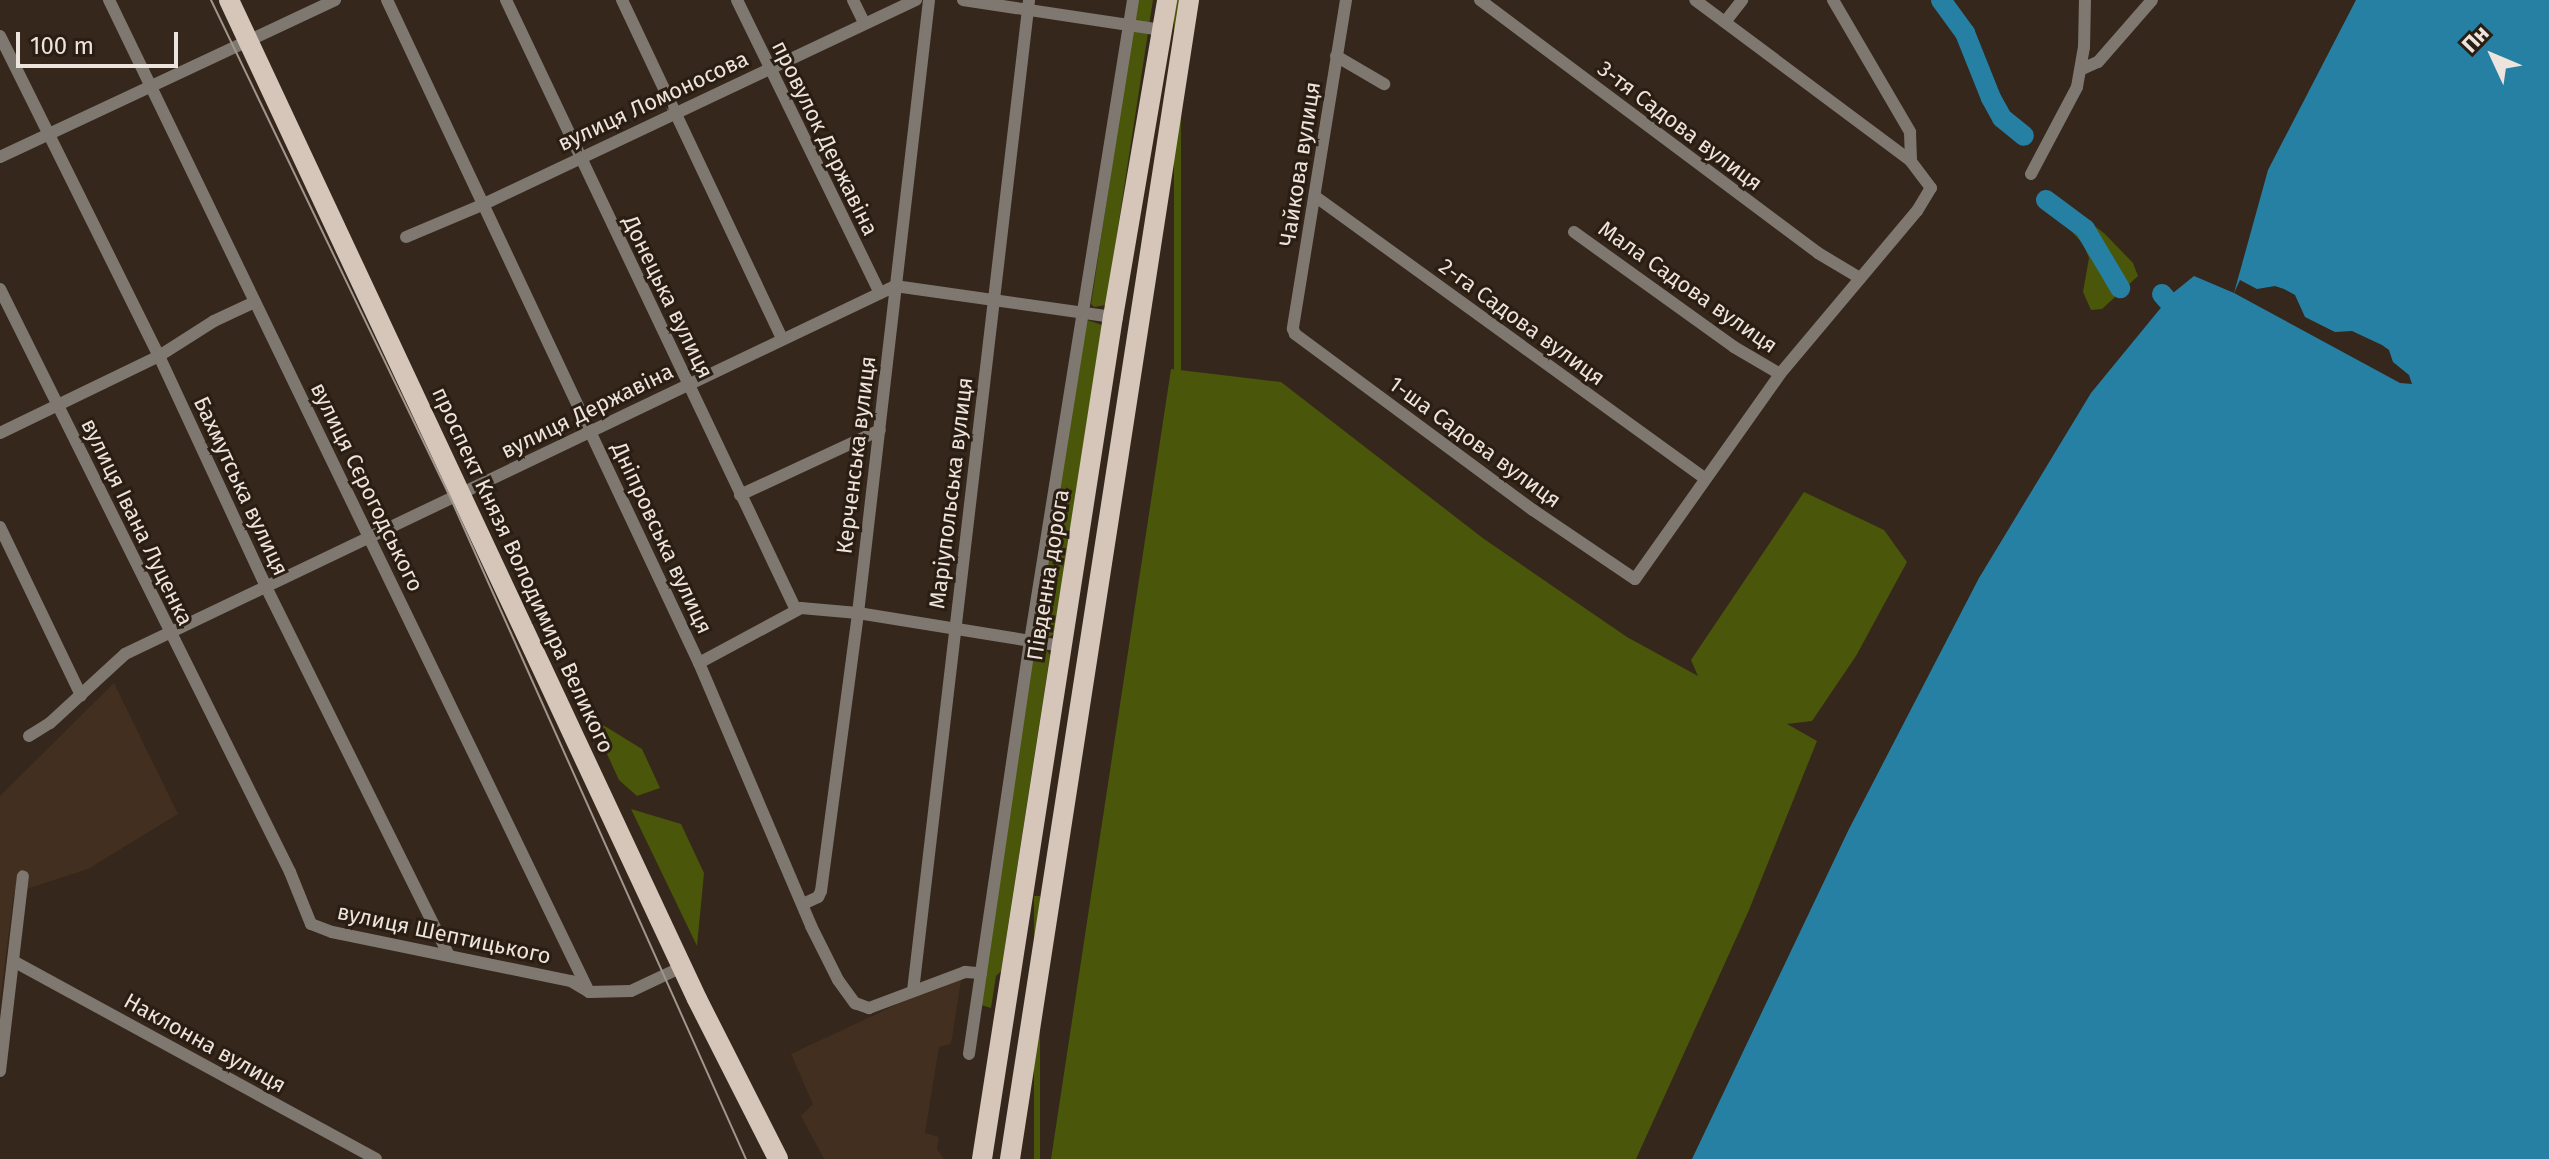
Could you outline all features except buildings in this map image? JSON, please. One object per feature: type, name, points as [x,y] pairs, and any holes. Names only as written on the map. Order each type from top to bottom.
[{"type":"main road","name":"проспект Князя Володимира Великого","points":[[229,0],[682,967],[778,1159]]},
{"type":"main road","name":"Південна дорога","points":[[982,1159],[1113,317],[1167,0]]},
{"type":"main road","points":[[1010,1159],[1189,0]]},
{"type":"main road","points":[[1023,886],[1051,892]]},
{"type":"street","name":"вулиця Сєрогодського","points":[[109,0],[589,992]]},
{"type":"street","points":[[0,157],[335,0]]},
{"type":"street","name":"Дніпровська вулиця","points":[[387,0],[699,663],[824,954],[844,989],[859,1006],[874,1008],[913,991]]},
{"type":"street","name":"Донецька вулиця","points":[[506,0],[796,610]]},
{"type":"street","points":[[622,0],[782,339]]},
{"type":"street","name":"провулок Державіна","points":[[737,0],[880,293]]},
{"type":"street","points":[[853,0],[864,23]]},
{"type":"street","name":"вулиця Ломоносова","points":[[406,237],[484,204],[916,0]]},
{"type":"street","name":"Керченська вулиця","points":[[803,904],[818,897],[821,891],[858,613],[929,0]]},
{"type":"street","points":[[963,0],[1028,5],[1162,30]]},
{"type":"street","points":[[969,1054],[1030,641],[1133,0]]},
{"type":"street","name":"Чайкова вулиця","points":[[1295,334],[1293,329],[1346,0]]},
{"type":"street","name":"3-тя Садова вулиця","points":[[1480,0],[1818,253],[1860,278]]},
{"type":"street","points":[[1695,0],[1911,161],[1931,188],[1929,195],[1780,374],[1705,479]]},
{"type":"street","points":[[1725,22],[1742,0]]},
{"type":"street","points":[[1833,0],[1910,132],[1911,161]]},
{"type":"street","points":[[2031,174],[2077,87],[2082,69],[2085,0]]},
{"type":"street","points":[[2082,69],[2098,62],[2152,0]]},
{"type":"street","name":"Маріупольська вулиця","points":[[913,991],[1028,5]]},
{"type":"street","name":"Бахмутська вулиця","points":[[0,36],[159,356],[266,587],[448,953]]},
{"type":"street","points":[[1336,56],[1384,84]]},
{"type":"street","name":"2-га Садова вулиця","points":[[1316,197],[1705,479]]},
{"type":"street","name":"Мала Садова вулиця","points":[[1574,232],[1734,347],[1780,374]]},
{"type":"street","points":[[895,286],[1113,317]]},
{"type":"street","name":"вулиця Державіна","points":[[29,736],[50,723],[125,654],[895,286]]},
{"type":"street","name":"вулиця Івана Луценка","points":[[0,289],[239,772]]},
{"type":"street","points":[[0,433],[159,356],[214,321],[255,302]]},
{"type":"street","name":"1-ша Садова вулиця","points":[[1295,334],[1533,510],[1635,579],[1705,479]]},
{"type":"street","points":[[740,495],[880,430]]},
{"type":"street","points":[[0,527],[81,695]]},
{"type":"street","points":[[699,663],[796,610],[858,613],[1062,646]]},
{"type":"street","name":"вулиця Шептицького","points":[[239,772],[290,872],[311,924],[332,932],[448,953],[571,981],[589,992],[631,991],[682,967]]},
{"type":"street","points":[[0,1071],[23,876]]},
{"type":"street","name":"Наклонна вулиця","points":[[15,962],[376,1159]]},
{"type":"street","points":[[913,991],[965,972],[981,973]]},
{"type":"shaded area","points":[[114,683],[178,814],[88,869],[14,893],[0,1001],[0,796]]},
{"type":"shaded area","points":[[962,974],[951,1044],[939,1047],[925,1133],[939,1137],[937,1149],[944,1159],[824,1159],[801,1116],[813,1104],[791,1054]]},
{"type":"green space","points":[[1137,0],[1153,0],[1106,305],[1094,307],[1091,304]]},
{"type":"green space","points":[[1174,0],[1181,0],[1181,886],[1174,886]]},
{"type":"green space","points":[[2049,197],[2062,200],[2105,234],[2133,263],[2138,276],[2102,309],[2091,310],[2083,292],[2089,258],[2083,244],[2066,225],[2042,208],[2041,202]]},
{"type":"green space","points":[[1087,320],[1102,325],[1054,634],[1043,640],[1036,635]]},
{"type":"green space","points":[[1171,369],[1281,382],[1484,539],[1627,637],[1698,676],[1691,660],[1804,492],[1884,530],[1907,562],[1856,656],[1812,721],[1787,724],[1817,741],[1749,910],[1636,1159],[1051,1159]]},
{"type":"green space","points":[[1040,647],[1050,655],[1001,971],[996,976],[991,1008],[981,1005],[1033,652]]},
{"type":"green space","points":[[590,717],[642,749],[660,788],[637,796],[619,780]]},
{"type":"green space","points":[[631,809],[681,824],[704,873],[697,946]]},
{"type":"green space","points":[[1034,896],[1040,896],[1040,1159],[1034,1159]]},
{"type":"water","points":[[2356,0],[2549,0],[2549,1159],[1692,1159],[1849,829],[1979,578],[2091,393],[2173,293],[2194,276],[2234,293],[2268,170]]},
{"type":"pier","points":[[2240,280],[2257,289],[2275,286],[2284,289],[2295,295],[2305,317],[2335,332],[2352,331],[2382,345],[2389,350],[2393,362],[2409,375],[2412,384],[2400,383],[2234,293]]},
{"type":"waterway","points":[[1941,0],[1965,33],[2002,118],[2024,136]]},
{"type":"waterway","points":[[2046,200],[2085,229],[2120,288]]},
{"type":"waterway","points":[[2162,294],[2167,300]]},
{"type":"tram line","points":[[211,0],[451,499],[746,1159]]}]
